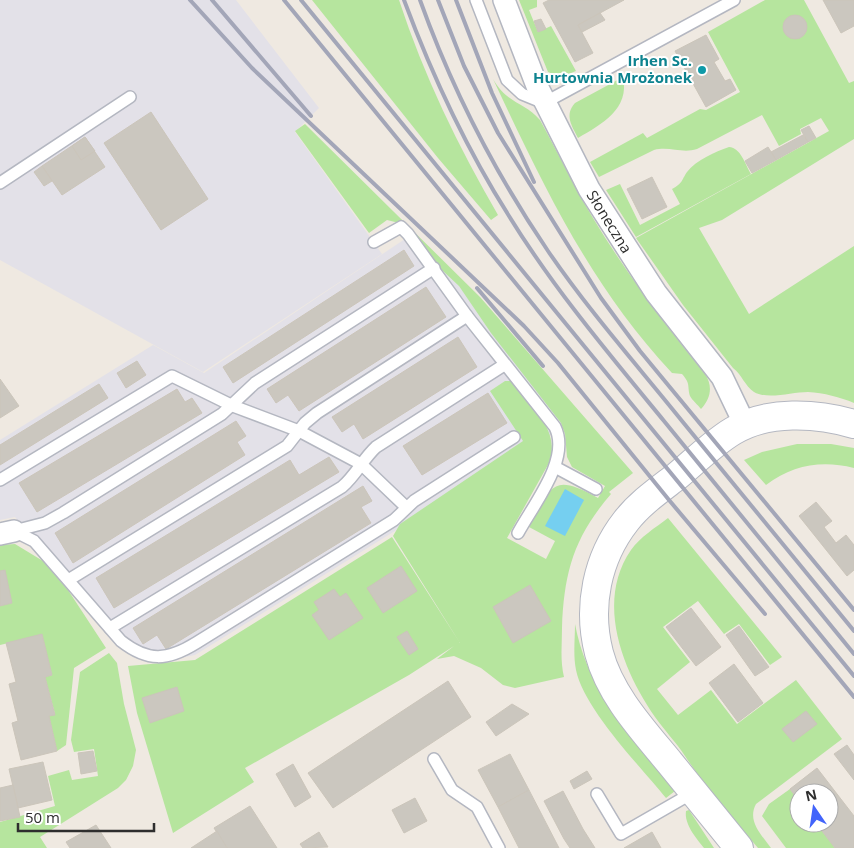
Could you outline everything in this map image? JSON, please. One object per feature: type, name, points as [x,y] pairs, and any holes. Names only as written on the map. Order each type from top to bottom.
[{"type":"street","name":"Słoneczna","points":[[504,0],[544,103],[577,169],[609,223],[656,293],[722,377],[745,425]]},
{"type":"street","points":[[739,848],[645,733],[612,686],[599,654],[593,619],[594,601],[601,567],[608,550],[626,520],[717,443],[745,425],[764,420],[803,415],[823,417],[854,424]]},
{"type":"lane","points":[[476,0],[507,80],[522,94],[544,103],[734,0]]},
{"type":"lane","points":[[0,183],[130,97]]},
{"type":"lane","points":[[374,242],[401,227],[434,268],[504,365],[522,382],[558,432],[560,450],[555,466],[518,533]]},
{"type":"lane","points":[[7,532],[45,523],[63,514],[233,406],[255,383],[434,268]]},
{"type":"lane","points":[[70,579],[287,446],[299,431],[317,414],[467,316]]},
{"type":"lane","points":[[110,628],[342,487],[353,477],[361,464],[376,447],[504,365]]},
{"type":"lane","points":[[0,480],[172,376],[233,406],[299,431],[361,464],[406,508]]},
{"type":"lane","points":[[7,532],[34,541],[70,579],[110,628],[134,651],[149,657],[165,657],[182,652],[394,520],[406,508],[514,437]]},
{"type":"lane","points":[[555,466],[596,489]]},
{"type":"lane","points":[[434,759],[452,790],[458,796],[477,807],[499,848]]},
{"type":"lane","points":[[597,794],[621,834],[694,792]]},
{"type":"shaded area","points":[[0,0],[236,0],[319,108],[295,132],[382,254],[203,372],[0,260]]},
{"type":"shaded area","points":[[414,233],[577,418],[195,655],[165,661],[150,661],[132,655],[107,630],[15,517],[0,520],[0,440],[153,345],[204,373]]},
{"type":"green space","points":[[312,0],[399,0],[419,56],[443,110],[469,163],[498,215],[491,220],[438,158]]},
{"type":"green space","points":[[519,0],[537,0],[537,7],[529,10],[538,32],[551,26],[576,71],[561,77],[548,72]]},
{"type":"green space","points":[[765,0],[804,0],[849,83],[854,81],[854,139],[722,220],[699,228],[749,314],[854,246],[854,403],[832,396],[808,392],[773,396],[754,392],[683,305],[636,238],[829,131],[821,118],[800,129],[801,134],[779,146],[762,115],[697,149],[686,151],[654,150],[599,177],[590,162],[643,133],[647,138],[700,109],[706,110],[740,92],[708,32]]},
{"type":"green space","points":[[623,77],[624,88],[618,107],[605,121],[578,138],[570,120],[572,107],[575,103]]},
{"type":"green space","points":[[493,79],[504,93],[540,120],[579,194],[619,259],[646,298],[708,378],[710,392],[707,401],[701,409],[690,396],[685,377],[682,374],[672,373],[643,340],[593,270],[550,196]]},
{"type":"green space","points":[[305,124],[480,297],[633,473],[609,492],[611,494],[588,525],[573,556],[565,589],[563,608],[562,665],[564,677],[515,688],[503,685],[481,668],[454,656],[437,659],[454,646],[409,675],[245,768],[254,782],[173,833],[137,713],[128,666],[195,660],[392,537],[460,643],[393,536],[400,524],[523,441],[490,391],[505,381],[512,381],[516,385],[543,421],[551,441],[552,452],[549,463],[507,538],[546,559],[555,541],[529,527],[549,493],[555,487],[562,485],[571,486],[598,498],[605,486],[572,467],[567,457],[565,434],[561,423],[491,333],[459,286],[428,257],[403,224],[387,220],[369,233],[295,131]]},
{"type":"green space","points":[[729,147],[740,153],[751,174],[636,237],[606,190],[620,184],[640,225],[680,204],[672,189],[680,183],[695,164]]},
{"type":"green space","points":[[797,444],[831,444],[854,448],[854,468],[830,464],[808,466],[786,473],[766,485],[744,460],[762,452]]},
{"type":"green space","points":[[668,518],[782,657],[770,665],[739,624],[724,634],[698,601],[663,627],[690,662],[657,689],[678,715],[711,690],[737,724],[796,680],[842,739],[756,804],[753,816],[754,822],[771,848],[758,848],[702,780],[643,699],[624,658],[614,614],[615,592],[620,570],[635,545]]},
{"type":"green space","points":[[15,544],[43,561],[68,590],[106,648],[74,668],[66,745],[57,751],[49,716],[55,714],[45,677],[52,675],[42,635],[0,645],[0,545]]},
{"type":"green space","points":[[575,624],[581,649],[601,693],[628,733],[675,791],[666,798],[614,737],[590,702],[581,685],[575,664]]},
{"type":"green space","points":[[109,653],[117,663],[124,704],[136,750],[133,766],[126,780],[118,788],[40,837],[47,848],[0,848],[0,822],[55,806],[48,776],[69,770],[72,780],[98,776],[94,749],[74,752],[71,740],[80,672]]},
{"type":"green space","points":[[789,790],[789,833],[824,833],[835,848],[786,848],[762,816],[769,804]]},
{"type":"green space","points":[[689,810],[714,848],[704,848],[694,835],[686,816],[686,811]]},
{"type":"water","points":[[565,489],[584,500],[565,536],[545,526]]},
{"type":"building","points":[[549,0],[624,0],[578,25],[593,53],[575,62],[543,3]]},
{"type":"building","points":[[823,0],[854,0],[854,26],[841,33]]},
{"type":"building","points":[[600,13],[605,20],[582,32],[578,25]]},
{"type":"building","points":[[795,15],[804,18],[807,27],[804,36],[795,39],[786,36],[783,27],[786,18]]},
{"type":"building","points":[[541,19],[546,29],[538,32],[534,21]]},
{"type":"building","name":"Irhen Sc. Hurtownia Mrożonek","points":[[706,35],[719,59],[714,62],[725,81],[730,79],[736,90],[706,107],[675,51]]},
{"type":"building","points":[[151,112],[208,199],[161,230],[104,143]]},
{"type":"building","points":[[809,126],[816,138],[808,142],[801,130]]},
{"type":"building","points":[[803,135],[808,142],[776,160],[771,152]]},
{"type":"building","points":[[85,137],[105,167],[62,195],[42,166]]},
{"type":"building","points":[[85,137],[95,151],[81,160],[72,146]]},
{"type":"building","points":[[768,147],[776,160],[752,173],[745,161]]},
{"type":"building","points":[[42,166],[52,181],[44,186],[34,172]]},
{"type":"building","points":[[652,177],[667,207],[642,219],[627,189]]},
{"type":"building","points":[[404,250],[414,266],[233,383],[223,367]]},
{"type":"building","points":[[426,287],[446,317],[299,411],[288,395],[276,403],[267,389]]},
{"type":"building","points":[[458,337],[477,367],[363,439],[354,424],[342,432],[332,417]]},
{"type":"building","points":[[137,361],[146,375],[126,388],[117,373]]},
{"type":"building","points":[[0,379],[19,406],[0,418]]},
{"type":"building","points":[[99,384],[108,398],[0,465],[0,445]]},
{"type":"building","points":[[177,389],[185,402],[192,398],[202,413],[37,512],[19,483]]},
{"type":"building","points":[[488,393],[507,423],[422,475],[403,446]]},
{"type":"building","points":[[236,421],[246,436],[237,442],[245,455],[73,563],[55,533]]},
{"type":"building","points":[[329,457],[339,472],[114,608],[96,578],[290,460],[299,475]]},
{"type":"building","points":[[363,486],[372,501],[361,507],[371,523],[166,649],[157,635],[143,644],[133,628]]},
{"type":"building","points":[[816,502],[832,521],[824,527],[836,543],[846,535],[854,545],[854,570],[847,576],[799,516]]},
{"type":"building","points":[[401,566],[417,591],[383,613],[367,588]]},
{"type":"building","points":[[5,570],[12,603],[0,606],[0,571]]},
{"type":"building","points":[[530,585],[551,621],[513,643],[493,607]]},
{"type":"building","points":[[334,589],[340,597],[346,593],[363,618],[329,640],[312,615],[319,610],[314,602]]},
{"type":"building","points":[[691,608],[721,647],[696,666],[666,627]]},
{"type":"building","points":[[739,626],[769,667],[755,676],[726,635]]},
{"type":"building","points":[[407,631],[418,649],[409,655],[397,637]]},
{"type":"building","points":[[42,634],[52,675],[45,677],[55,715],[49,716],[57,751],[21,760],[12,723],[18,721],[9,684],[16,682],[6,643]]},
{"type":"building","points":[[734,664],[763,703],[738,722],[709,683]]},
{"type":"building","points":[[448,681],[471,717],[333,808],[308,773]]},
{"type":"building","points":[[177,687],[184,711],[150,723],[142,698]]},
{"type":"building","points":[[512,704],[529,714],[496,736],[486,722]]},
{"type":"building","points":[[806,711],[817,724],[793,742],[782,729]]},
{"type":"building","points":[[847,745],[854,755],[854,780],[834,754]]},
{"type":"building","points":[[93,751],[97,771],[81,774],[78,753]]},
{"type":"building","points":[[510,754],[529,790],[498,807],[478,770]]},
{"type":"building","points":[[43,762],[52,800],[18,808],[9,769]]},
{"type":"building","points":[[293,764],[311,797],[295,807],[276,774]]},
{"type":"building","points":[[817,768],[829,783],[798,783]]},
{"type":"building","points":[[587,771],[592,779],[574,789],[570,781]]},
{"type":"building","points":[[13,785],[20,817],[0,821],[0,788]]},
{"type":"building","points":[[529,790],[559,848],[519,848],[498,807]]},
{"type":"building","points":[[563,791],[595,848],[570,848],[564,839],[544,801]]},
{"type":"building","points":[[839,797],[854,816],[854,848],[835,848],[824,833],[839,833]]},
{"type":"building","points":[[415,798],[427,821],[404,833],[392,810]]},
{"type":"building","points":[[250,806],[277,848],[227,848],[214,828]]},
{"type":"building","points":[[96,825],[111,848],[70,848],[66,842]]},
{"type":"building","points":[[217,831],[227,848],[191,848]]},
{"type":"building","points":[[319,832],[328,847],[303,848],[300,844]]},
{"type":"building","points":[[652,832],[661,848],[624,848]]},
{"type":"railway","points":[[190,0],[252,68],[524,326],[558,363],[669,500],[765,614]]},
{"type":"railway","points":[[212,0],[311,116]]},
{"type":"railway","points":[[284,0],[854,697]]},
{"type":"railway","points":[[301,0],[854,676]]},
{"type":"railway","points":[[404,0],[426,56],[464,138],[526,243],[563,295],[603,346],[854,654]]},
{"type":"railway","points":[[420,0],[446,66],[476,130],[510,191],[548,251],[614,338],[854,631]]},
{"type":"railway","points":[[438,0],[464,66],[498,133],[601,298],[640,351],[854,610]]},
{"type":"railway","points":[[456,0],[492,93],[534,182]]},
{"type":"railway","points":[[477,288],[543,366]]},
{"type":"place","name":"Irhen Sc. Hurtownia Mrożonek","points":[[702,70]]}]
